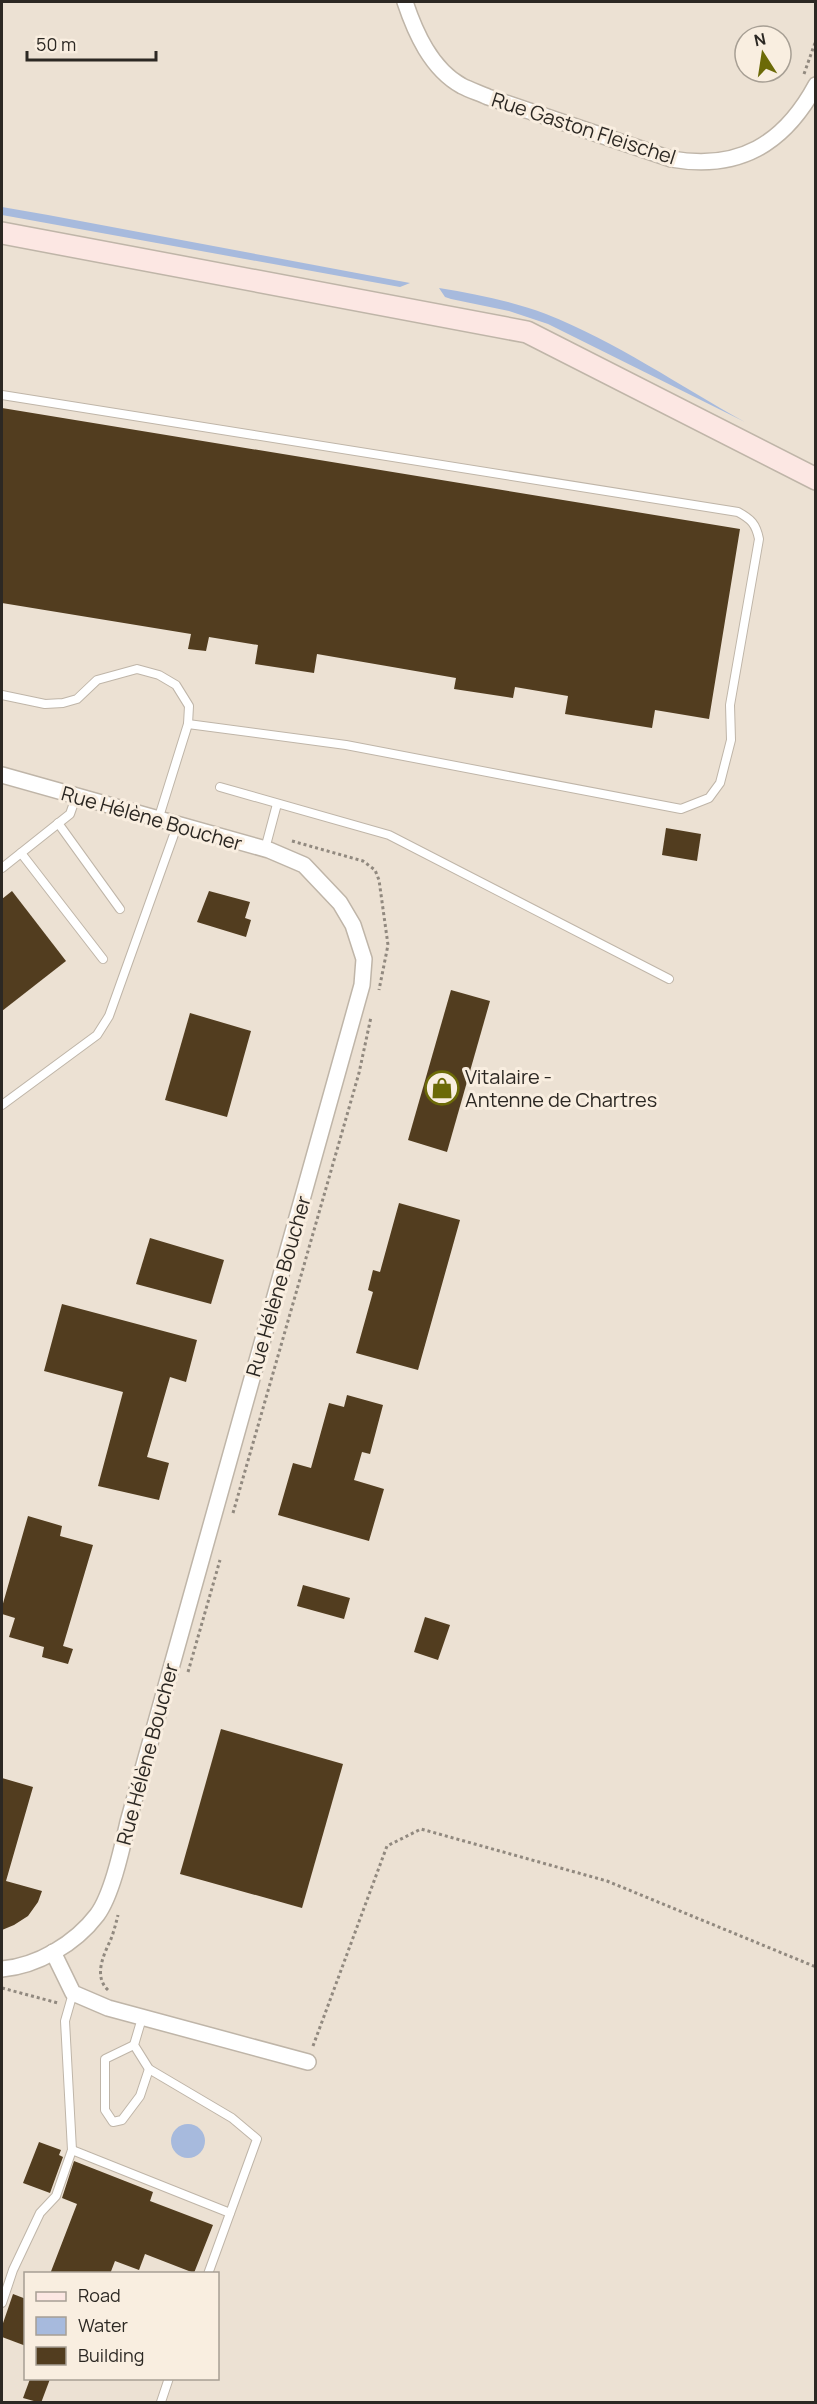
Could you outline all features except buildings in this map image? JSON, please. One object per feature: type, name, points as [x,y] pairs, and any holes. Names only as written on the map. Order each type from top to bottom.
[{"type":"main road","points":[[2,233],[527,332],[816,478]]},
{"type":"street","name":"Rue Gaston Fleischel","points":[[405,2],[414,29],[427,51],[460,85],[488,97],[671,159],[695,164],[720,162],[766,144],[795,119],[808,83]]},
{"type":"street","name":"Rue Hélène Boucher","points":[[2,775],[177,826],[267,842],[304,865],[340,903],[353,925],[364,959],[362,985],[116,1869],[98,1914],[78,1935],[53,1952],[27,1964],[2,1969]]},
{"type":"street","points":[[53,1952],[71,2000],[308,2062]]},
{"type":"lane","points":[[2,395],[738,512],[751,519],[757,526],[759,539],[730,705],[731,740],[720,783],[709,798],[693,806],[681,809],[346,745],[188,724]]},
{"type":"lane","points":[[2,695],[45,704],[63,703],[77,699],[98,680],[137,669],[159,675],[176,685],[189,706],[188,724],[158,820]]},
{"type":"lane","points":[[220,787],[389,835],[669,978]]},
{"type":"lane","points":[[2,868],[70,814],[76,797]]},
{"type":"lane","points":[[267,842],[277,804]]},
{"type":"lane","points":[[58,823],[120,909]]},
{"type":"lane","points":[[2,1105],[97,1035],[109,1017],[177,826]]},
{"type":"lane","points":[[21,853],[103,959]]},
{"type":"lane","points":[[2,2303],[13,2270],[40,2212],[56,2196],[72,2150],[65,2021],[71,2000]]},
{"type":"lane","points":[[142,2018],[134,2045],[105,2059],[105,2110],[113,2122],[123,2120],[140,2096],[149,2069]]},
{"type":"lane","points":[[134,2045],[149,2069],[232,2118],[257,2139],[209,2272]]},
{"type":"lane","points":[[72,2150],[230,2213]]},
{"type":"lane","points":[[161,2403],[169,2380]]},
{"type":"path","points":[[808,83],[816,40]]},
{"type":"path","points":[[267,842],[363,861],[375,870],[379,880],[388,945],[382,981],[376,1000]]},
{"type":"path","points":[[232,1516],[359,1073],[373,1009]]},
{"type":"path","points":[[186,1681],[220,1560]]},
{"type":"path","points":[[308,2062],[387,1846],[421,1829],[607,1881],[816,1967]]},
{"type":"path","points":[[112,1994],[103,1985],[100,1974],[103,1953],[112,1937],[120,1908]]},
{"type":"path","points":[[2,1988],[71,2000]]},
{"type":"water","points":[[2,207],[410,283],[400,287],[2,215]]},
{"type":"water","points":[[439,288],[520,305],[572,325],[745,422],[548,324],[509,311],[451,299],[445,297]]},
{"type":"water","points":[[188,2124],[200,2129],[205,2141],[200,2153],[188,2158],[176,2153],[171,2141],[176,2129]]},
{"type":"place","name":"Vitalaire - Antenne de Chartres","points":[[442,1088]]}]
